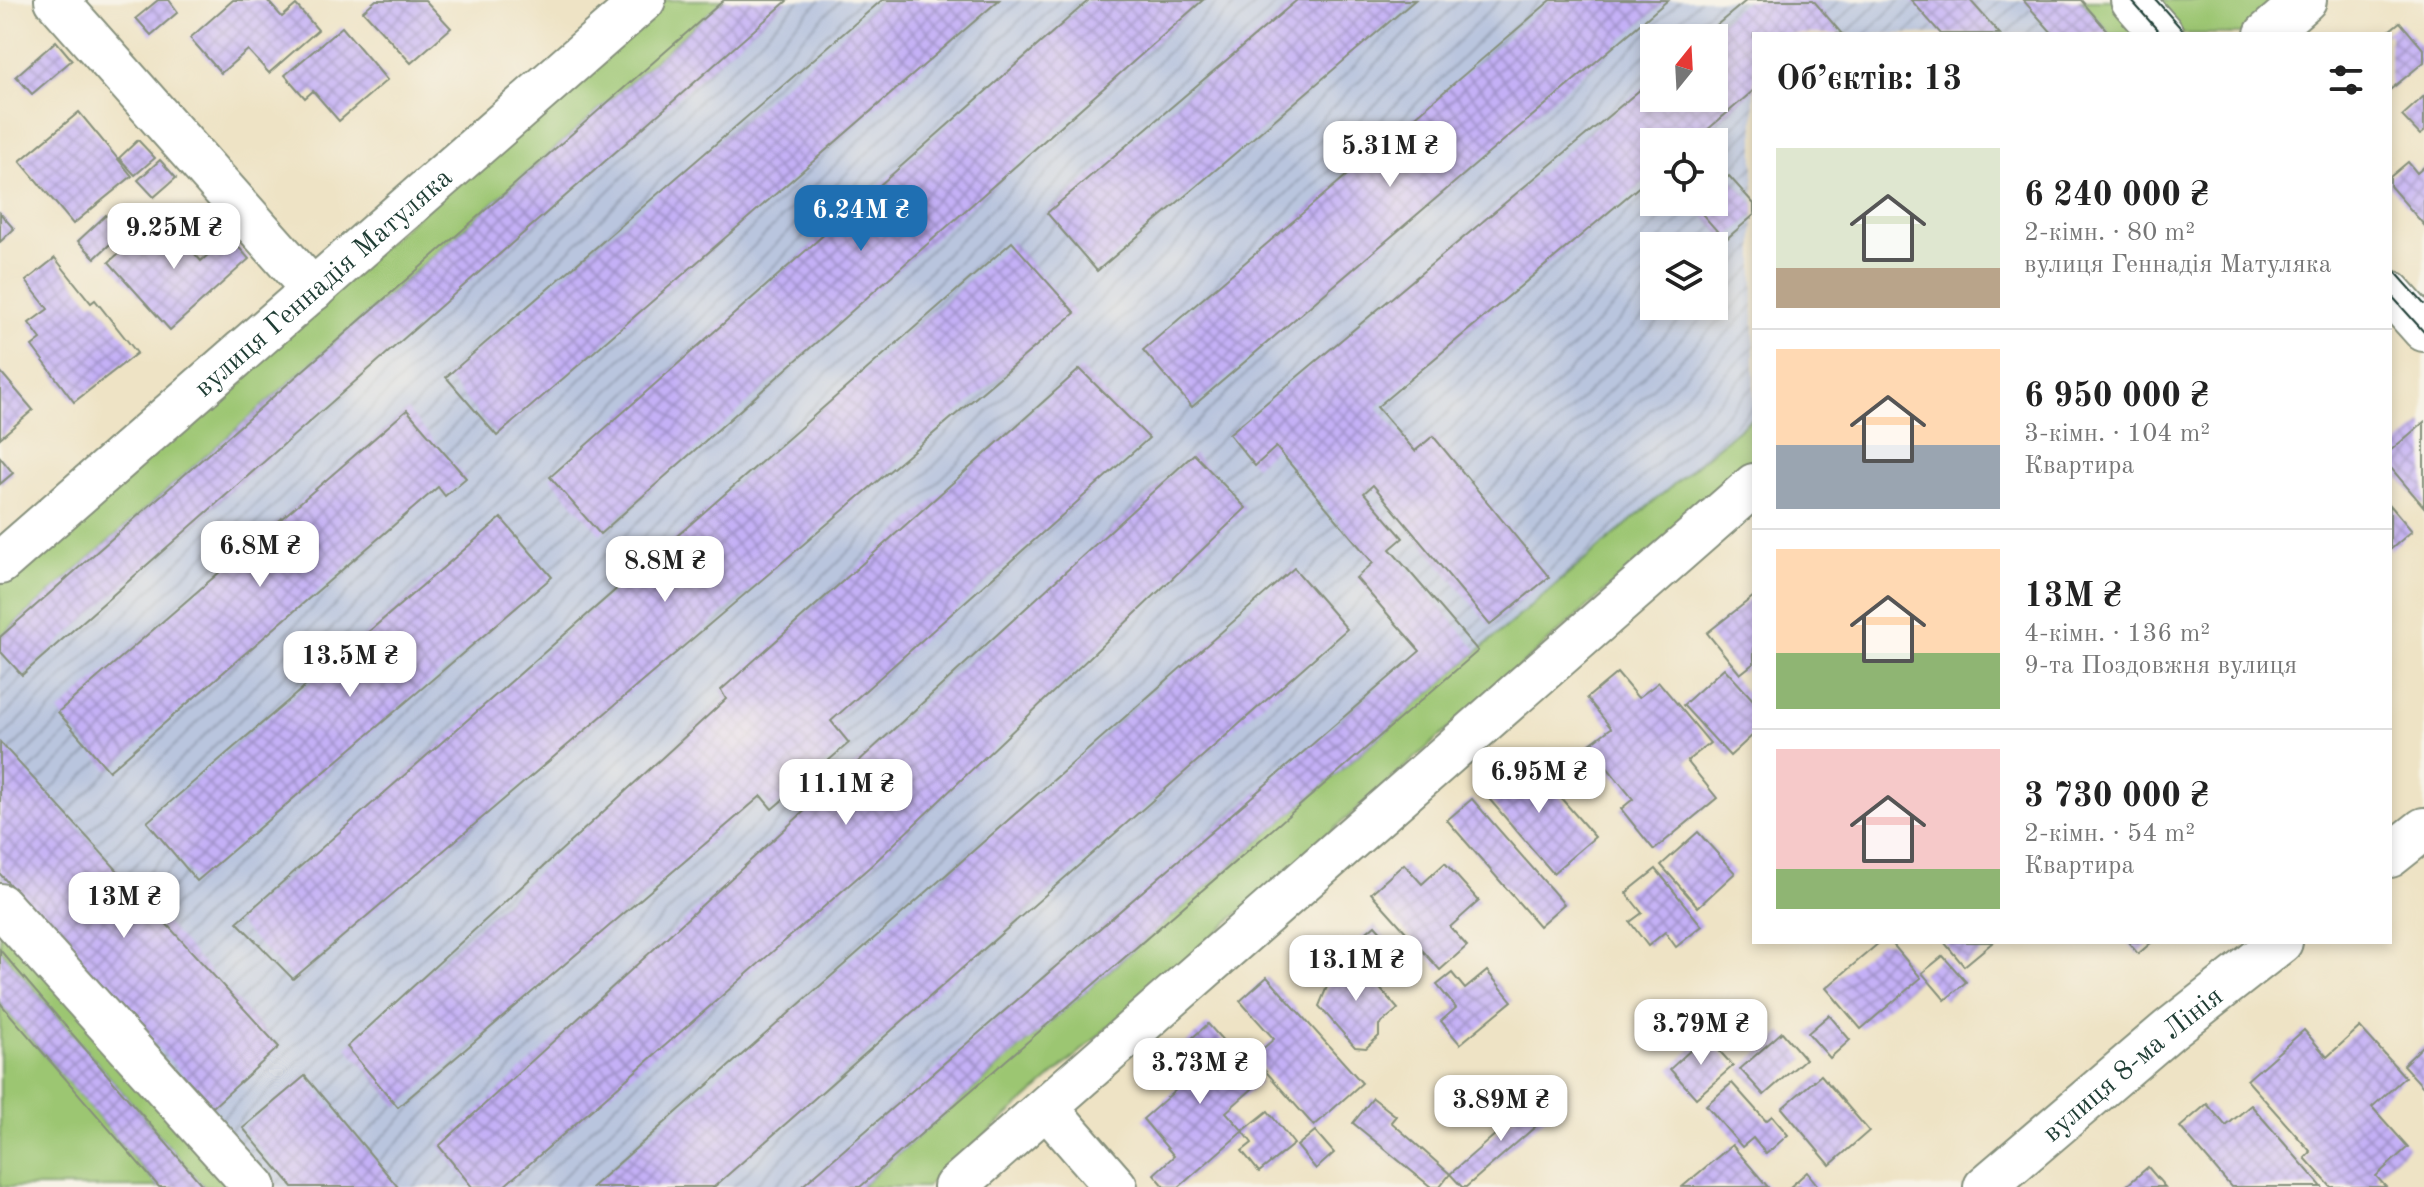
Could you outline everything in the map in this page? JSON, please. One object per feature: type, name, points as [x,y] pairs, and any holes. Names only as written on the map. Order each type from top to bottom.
[{"type":"street","points":[[56,0],[313,290]]},
{"type":"street","name":"вулиця Геннадія Матуляка","points":[[0,563],[644,0]]},
{"type":"street","points":[[2132,0],[2160,32]]},
{"type":"street","points":[[2268,32],[2305,0]]},
{"type":"street","points":[[2392,294],[2424,330]]},
{"type":"street","points":[[955,1187],[1752,487]]},
{"type":"street","points":[[2392,854],[2424,829]]},
{"type":"street","points":[[0,905],[255,1187]]},
{"type":"street","name":"вулиця 8-ма Лінія","points":[[1985,1187],[2169,1030],[2278,944]]},
{"type":"street","points":[[1047,1108],[1116,1187]]},
{"type":"shaded area","points":[[724,0],[2081,0],[2108,32],[1752,32],[1752,418],[860,1187],[277,1187],[0,877],[0,637]]},
{"type":"green space","points":[[663,0],[724,0],[0,637],[0,583]]},
{"type":"green space","points":[[2081,0],[2279,0],[2243,32],[2108,32]]},
{"type":"green space","points":[[1752,418],[1752,463],[926,1187],[860,1187]]},
{"type":"green space","points":[[0,922],[239,1187],[204,1187],[0,950]]},
{"type":"green space","points":[[0,1003],[159,1187],[0,1187]]},
{"type":"building","points":[[158,0],[169,0],[178,12],[151,35],[136,18]]},
{"type":"building","points":[[233,0],[267,0],[282,17],[296,5],[318,30],[269,73],[248,50],[221,73],[190,38]]},
{"type":"building","points":[[376,0],[425,0],[451,28],[411,63],[363,11]]},
{"type":"building","points":[[724,0],[788,0],[22,675],[0,651],[0,637]]},
{"type":"building","points":[[882,0],[999,0],[497,436],[446,377]]},
{"type":"building","points":[[1089,0],[1203,0],[600,534],[550,477]]},
{"type":"building","points":[[1297,0],[1415,0],[1097,271],[1047,213]]},
{"type":"building","points":[[1551,0],[1668,0],[1192,407],[1143,350]]},
{"type":"building","points":[[1747,0],[1813,0],[1840,32],[1752,32],[1752,92],[1709,128],[1640,128],[1640,186],[1377,407],[1415,451],[1433,436],[1549,577],[1490,625],[1373,485],[1364,493],[1403,538],[1390,549],[1478,651],[860,1187],[801,1187],[1420,651],[1356,578],[1373,563],[1276,447],[1255,466],[1229,434],[1640,90],[1640,112],[1728,112],[1728,24],[1718,24]]},
{"type":"building","points":[[1911,0],[1970,0],[1998,32],[1939,32]]},
{"type":"building","points":[[2023,0],[2081,0],[2108,32],[2051,32]]},
{"type":"building","points":[[2400,22],[2424,50],[2424,62],[2392,88],[2392,32],[2388,32]]},
{"type":"building","points":[[342,27],[387,80],[339,121],[313,91],[305,98],[285,75]]},
{"type":"building","points":[[56,41],[72,60],[32,94],[16,76]]},
{"type":"building","points":[[2424,96],[2424,132],[2420,135],[2402,116]]},
{"type":"building","points":[[79,112],[132,176],[73,224],[20,161]]},
{"type":"building","points":[[138,140],[155,158],[135,175],[119,158]]},
{"type":"building","points":[[160,160],[176,178],[154,197],[138,180]]},
{"type":"building","points":[[2408,162],[2417,173],[2424,167],[2424,225],[2392,188],[2392,175]]},
{"type":"building","points":[[1729,176],[1752,202],[1752,217],[1728,237],[1728,232],[1718,232],[1704,216],[1728,216]]},
{"type":"building","points":[[0,213],[14,229],[0,242]]},
{"type":"building","points":[[106,215],[122,233],[95,258],[78,241]]},
{"type":"building","points":[[161,215],[201,261],[229,236],[249,259],[170,330],[109,262]]},
{"type":"building","points":[[1012,242],[1075,313],[293,979],[237,922]]},
{"type":"building","points":[[55,258],[91,303],[95,300],[137,353],[74,402],[32,346],[41,339],[29,323],[48,309],[26,281]]},
{"type":"building","points":[[1080,369],[1149,438],[831,721],[849,743],[772,809],[761,796],[398,1107],[347,1047],[726,699],[721,690]]},
{"type":"building","points":[[0,371],[33,410],[0,438]]},
{"type":"building","points":[[407,410],[466,478],[445,496],[438,487],[109,771],[58,712]]},
{"type":"building","points":[[2424,422],[2424,507],[2392,469],[2392,449]]},
{"type":"building","points":[[1194,454],[1246,508],[873,864],[503,1187],[472,1187],[439,1146]]},
{"type":"building","points":[[0,457],[13,473],[0,484]]},
{"type":"building","points":[[2392,507],[2412,531],[2392,548]]},
{"type":"building","points":[[501,518],[552,577],[197,881],[147,822]]},
{"type":"building","points":[[1294,568],[1347,629],[714,1187],[592,1187]]},
{"type":"building","points":[[1752,598],[1752,665],[1740,674],[1707,633]]},
{"type":"building","points":[[1724,668],[1752,699],[1752,736],[1730,756],[1683,705]]},
{"type":"building","points":[[1617,673],[1638,698],[1659,682],[1710,743],[1687,761],[1717,798],[1654,850],[1621,809],[1633,799],[1589,745],[1611,728],[1587,698]]},
{"type":"building","points":[[0,742],[279,1047],[213,1107],[0,874]]},
{"type":"building","points":[[1525,757],[1595,837],[1553,873],[1484,793]]},
{"type":"building","points":[[1472,799],[1564,904],[1539,926],[1447,820]]},
{"type":"building","points":[[1698,832],[1735,873],[1698,907],[1661,865]]},
{"type":"building","points":[[1445,863],[1479,901],[1450,927],[1467,946],[1440,970],[1371,893],[1404,864],[1422,884]]},
{"type":"building","points":[[1656,869],[1702,926],[1676,947],[1665,932],[1648,946],[1630,922],[1642,913],[1626,893]]},
{"type":"building","points":[[1375,925],[1406,959],[1385,977],[1354,943]]},
{"type":"building","points":[[1878,944],[1893,944],[1921,978],[1861,1029],[1826,988]]},
{"type":"building","points":[[1946,944],[1991,944],[1964,966]]},
{"type":"building","points":[[2130,944],[2150,944],[2138,954]]},
{"type":"building","points":[[0,950],[204,1187],[159,1187],[0,1003]]},
{"type":"building","points":[[1349,953],[1398,1009],[1379,1025],[1379,1036],[1366,1048],[1355,1047],[1319,1006],[1331,977],[1327,973]]},
{"type":"building","points":[[1943,956],[1966,982],[1945,1000],[1922,973]]},
{"type":"building","points":[[1487,971],[1512,1001],[1460,1044],[1441,1021],[1456,1008],[1437,985],[1452,973],[1465,989]]},
{"type":"building","points":[[1267,977],[1362,1083],[1314,1126],[1253,1057],[1274,1039],[1240,1001]]},
{"type":"building","points":[[1829,1015],[1850,1040],[1830,1058],[1808,1033]]},
{"type":"building","points":[[1208,1024],[1260,1082],[1226,1112],[1243,1131],[1179,1187],[1165,1187],[1154,1174],[1174,1156],[1143,1119],[1186,1081],[1167,1060]]},
{"type":"building","points":[[2360,1027],[2405,1077],[2372,1107],[2408,1147],[2376,1176],[2386,1187],[2331,1187],[2305,1158],[2311,1152],[2247,1080],[2304,1030],[2327,1057]]},
{"type":"building","points":[[1782,1032],[1805,1059],[1764,1095],[1740,1069]]},
{"type":"building","points":[[1706,1036],[1733,1066],[1696,1098],[1670,1069]]},
{"type":"building","points":[[2424,1045],[2424,1088],[2403,1065]]},
{"type":"building","points":[[1821,1075],[1869,1131],[1830,1165],[1782,1108]]},
{"type":"building","points":[[305,1076],[398,1187],[293,1187],[243,1128]]},
{"type":"building","points":[[1732,1083],[1766,1121],[1772,1116],[1788,1135],[1766,1154],[1753,1138],[1742,1147],[1706,1105]]},
{"type":"building","points":[[1373,1098],[1396,1116],[1391,1122],[1450,1174],[1440,1187],[1431,1187],[1353,1123]]},
{"type":"building","points":[[1537,1098],[1551,1113],[1466,1187],[1462,1187],[1450,1174]]},
{"type":"building","points":[[2207,1104],[2226,1126],[2251,1105],[2322,1187],[2231,1187],[2180,1127]]},
{"type":"building","points":[[1268,1111],[1294,1144],[1259,1172],[1242,1151],[1252,1143],[1243,1131]]},
{"type":"building","points":[[1315,1131],[1334,1153],[1316,1169],[1297,1146]]},
{"type":"building","points":[[1732,1145],[1768,1187],[1682,1187]]},
{"type":"building","points":[[2148,1167],[2165,1187],[2125,1187]]},
{"type":"building","points":[[1807,1172],[1819,1187],[1790,1187]]},
{"type":"tram line","points":[[2131,0],[2159,32]]},
{"type":"tram line","points":[[2156,0],[2184,32]]},
{"type":"tram line","points":[[2392,268],[2424,304]]},
{"type":"tram line","points":[[2392,296],[2424,332]]}]
